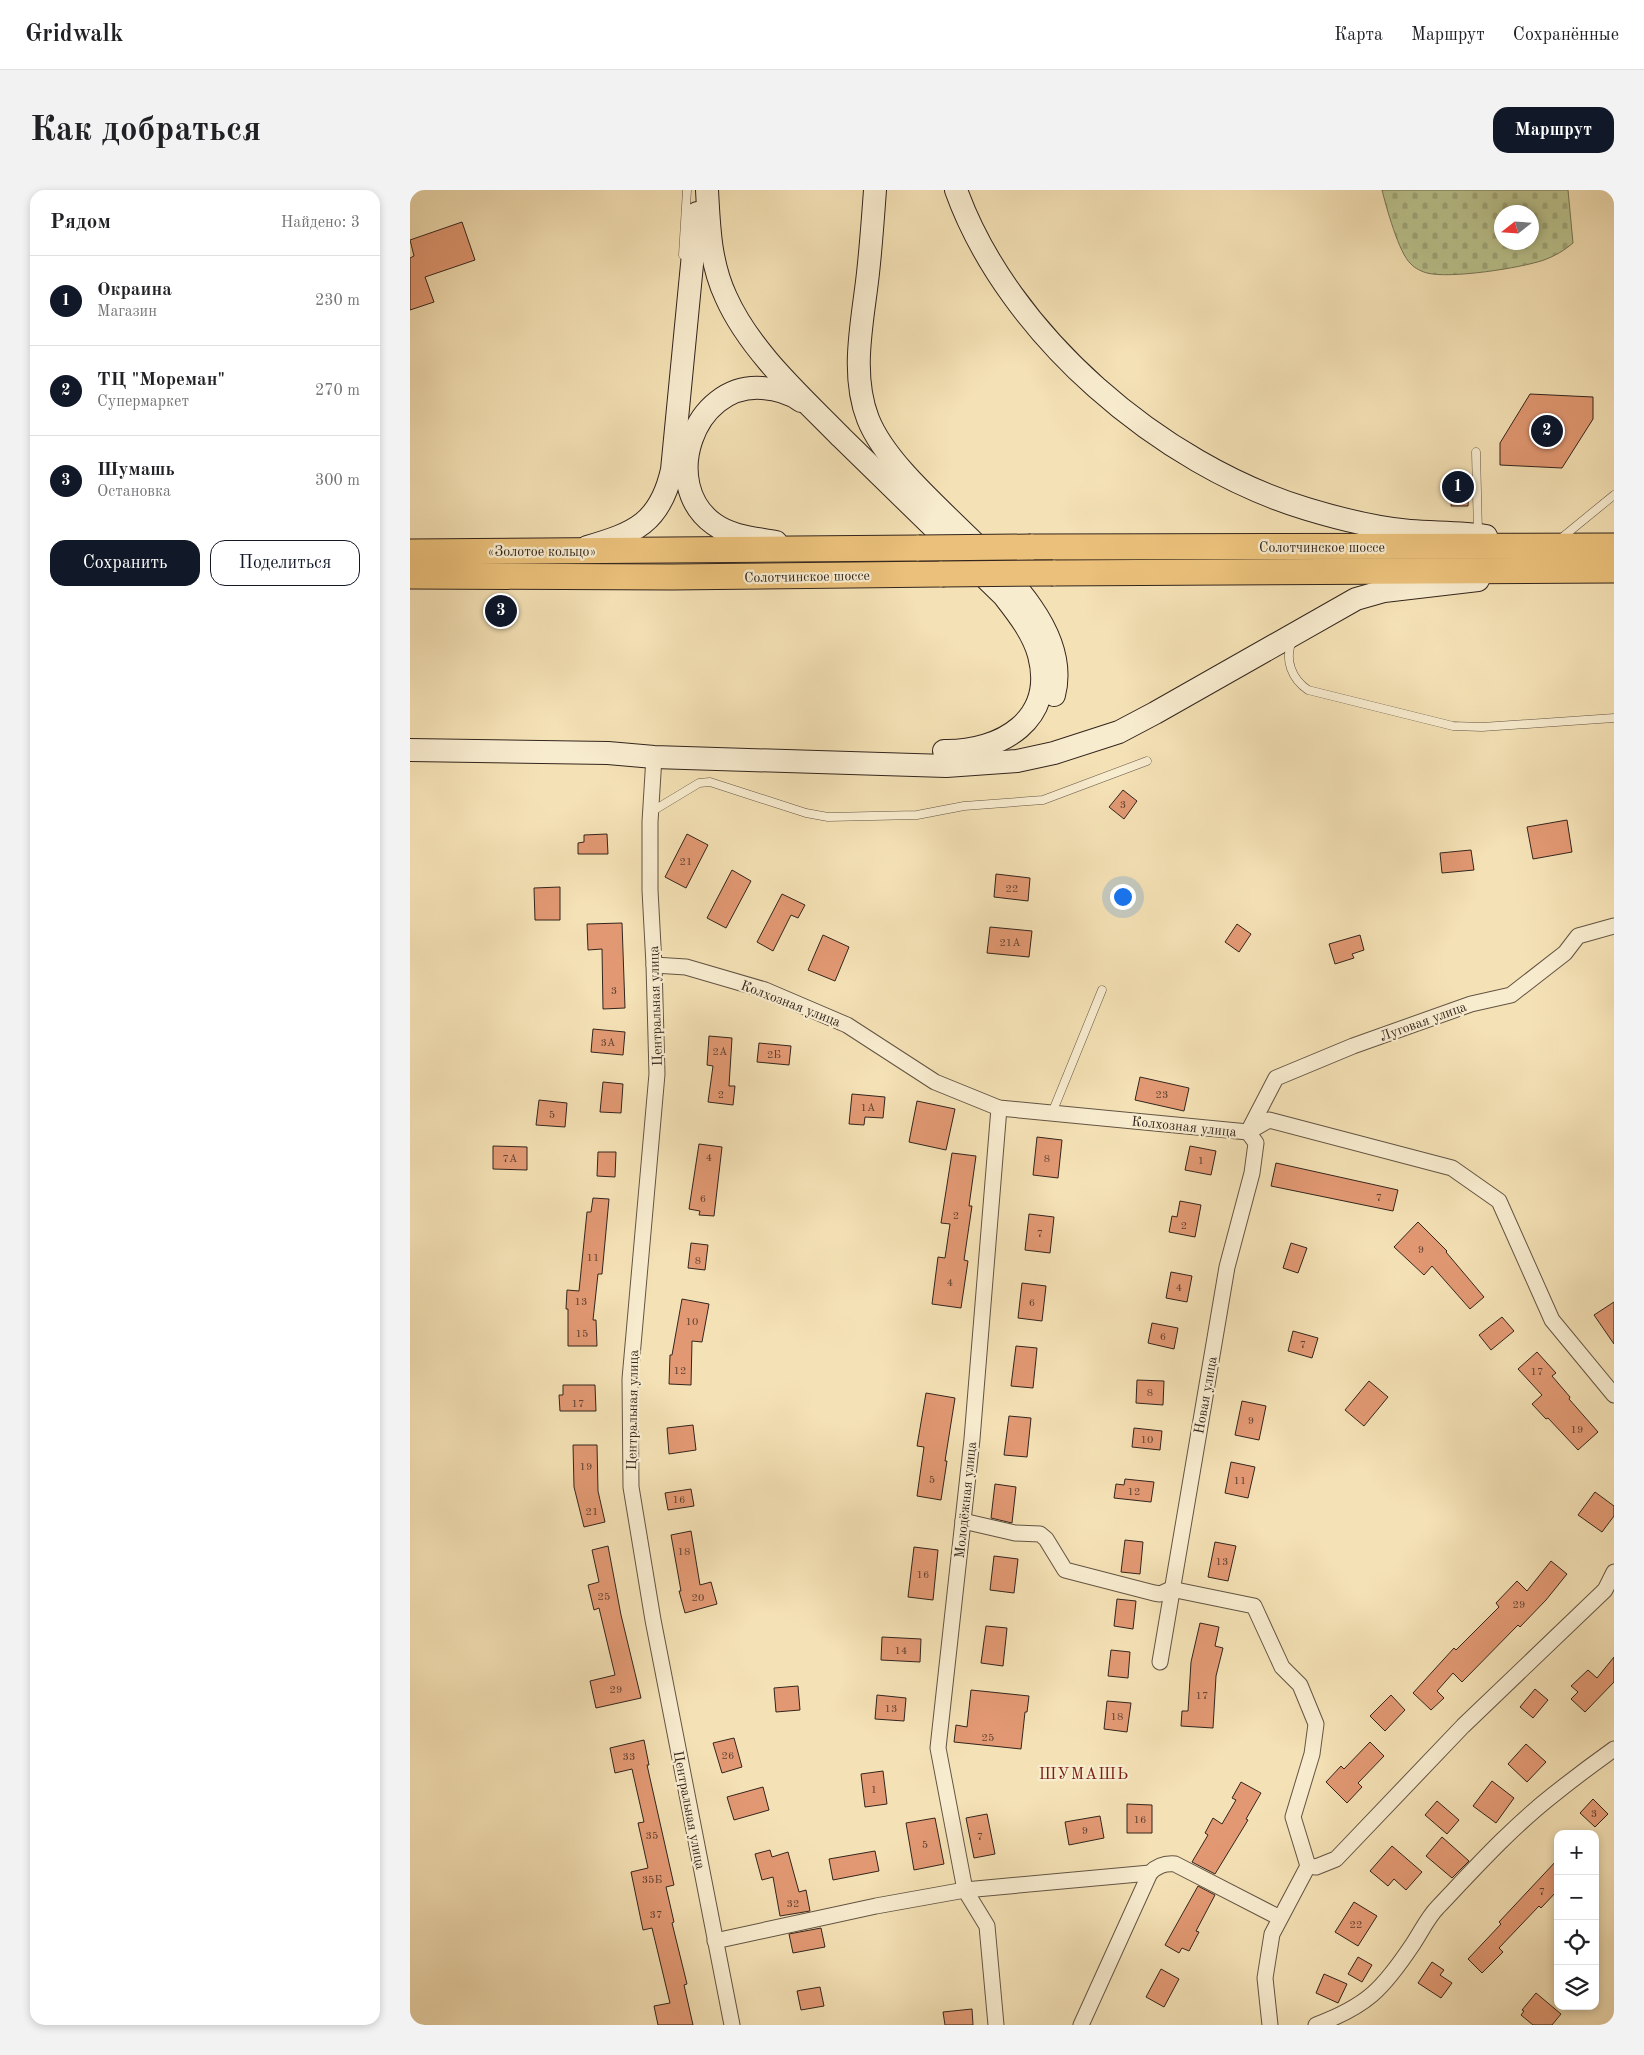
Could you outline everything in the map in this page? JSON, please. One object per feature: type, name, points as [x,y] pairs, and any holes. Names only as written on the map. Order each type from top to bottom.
[{"type":"main road","points":[[573,551],[633,531],[643,523],[664,494],[672,470],[700,190]]},
{"type":"main road","points":[[663,757],[753,746],[955,751],[977,748],[1004,739],[1015,732],[1028,720],[1041,694],[1042,669],[1033,641],[1016,611],[1004,596],[822,418],[746,334],[732,309],[716,272],[712,254],[707,190]]},
{"type":"main road","points":[[875,190],[859,351],[859,376],[863,405],[872,428],[901,470],[1017,587],[1030,604],[1048,632],[1057,665],[1056,690],[1052,705],[1040,723],[1023,740],[997,754],[946,766]]},
{"type":"main road","points":[[868,270],[882,190]]},
{"type":"main road","points":[[956,190],[988,258],[1011,294],[1034,324],[1062,355],[1108,396],[1181,451],[1244,484],[1306,508],[1390,528],[1478,535],[1547,546]]},
{"type":"main road","points":[[817,548],[740,536],[714,524],[697,505],[690,491],[686,469],[690,444],[702,416],[711,406],[731,393],[753,388],[783,391],[796,398],[822,418]]},
{"type":"main road","name":"Солотчинское шоссе","points":[[674,549],[1614,546]]},
{"type":"main road","name":"«Золотое кольцо»","points":[[410,552],[674,549]]},
{"type":"main road","points":[[410,750],[608,753],[663,757],[946,766],[1017,760],[1054,753],[1102,738],[1155,713],[1356,599],[1384,591],[1581,570]]},
{"type":"main road","name":"Солотчинское шоссе","points":[[672,577],[1614,570]]},
{"type":"main road","name":"«Золотое кольцо»","points":[[410,576],[672,577]]},
{"type":"street","name":"Центральная улица","points":[[663,757],[651,812],[650,890],[657,1074],[630,1379],[631,1487],[653,1620],[732,2025]]},
{"type":"street","name":"Луговая улица","points":[[1248,1132],[1276,1078],[1353,1046],[1470,1004],[1511,995],[1565,953],[1578,936],[1614,926]]},
{"type":"street","name":"Колхозная улица","points":[[654,965],[686,967],[765,990],[847,1025],[935,1082],[999,1108],[1248,1132],[1269,1120],[1452,1168],[1499,1201],[1552,1320],[1613,1389]]},
{"type":"street","name":"Молодёжная улица","points":[[965,1890],[938,1748],[973,1429],[999,1108]]},
{"type":"street","name":"Новая улица","points":[[1160,1662],[1171,1588],[1227,1268],[1252,1173],[1256,1143],[1248,1132]]},
{"type":"street","points":[[963,1521],[1015,1533],[1044,1535],[1062,1567],[1072,1572],[1154,1593],[1160,1594],[1171,1588],[1254,1606],[1282,1667],[1300,1685],[1316,1724],[1312,1754],[1293,1817],[1308,1866],[1272,1934],[1265,1978],[1270,2025]]},
{"type":"street","points":[[1308,1866],[1316,1867],[1336,1859],[1463,1726],[1605,1590],[1614,1572]]},
{"type":"street","points":[[1316,2025],[1357,2006],[1375,1994],[1399,1965],[1436,1909],[1502,1839],[1552,1796],[1614,1750]]},
{"type":"street","points":[[1081,2025],[1150,1873],[1160,1865],[1175,1864],[1280,1918]]},
{"type":"street","points":[[716,1941],[876,1906],[965,1890],[1150,1873]]},
{"type":"street","points":[[965,1890],[987,1926],[996,2025]]},
{"type":"lane","points":[[685,327],[682,245],[687,190]]},
{"type":"lane","points":[[1476,452],[1478,535]]},
{"type":"lane","points":[[1547,546],[1614,495]]},
{"type":"lane","points":[[1294,635],[1289,648],[1290,667],[1294,677],[1308,690],[1453,726],[1482,727],[1614,718]]},
{"type":"lane","points":[[651,812],[699,783],[710,782],[806,814],[828,817],[917,815],[964,806],[1043,800],[1147,761]]},
{"type":"lane","points":[[1052,1113],[1102,990]]},
{"type":"green space","points":[[1382,190],[1568,190],[1573,243],[1560,253],[1519,266],[1468,274],[1427,273],[1414,267],[1406,259],[1390,218]]},
{"type":"building","points":[[462,222],[475,260],[425,277],[434,302],[410,310],[410,258],[414,256],[410,240]]},
{"type":"building","points":[[1530,394],[1593,397],[1593,419],[1562,468],[1500,465],[1500,443]]},
{"type":"building","points":[[1452,479],[1469,480],[1468,506],[1451,506]]},
{"type":"building","points":[[1123,790],[1137,801],[1124,819],[1109,807]]},
{"type":"building","points":[[1567,820],[1572,852],[1533,859],[1527,827]]},
{"type":"building","points":[[607,834],[608,854],[578,854],[578,843],[584,842],[584,835]]},
{"type":"building","points":[[687,834],[708,845],[686,888],[665,877]]},
{"type":"building","points":[[1471,850],[1474,870],[1442,873],[1440,853]]},
{"type":"building","points":[[732,870],[751,881],[726,928],[707,918]]},
{"type":"building","points":[[996,874],[1030,878],[1028,901],[994,897]]},
{"type":"building","points":[[560,887],[560,920],[535,920],[534,888]]},
{"type":"building","points":[[782,894],[805,905],[798,918],[791,915],[773,951],[757,942]]},
{"type":"building","points":[[622,923],[625,1008],[603,1009],[602,949],[588,950],[587,924]]},
{"type":"building","points":[[1237,924],[1251,934],[1239,952],[1225,942]]},
{"type":"building","points":[[990,927],[1032,931],[1029,957],[987,953]]},
{"type":"building","points":[[823,935],[849,947],[835,981],[808,970]]},
{"type":"building","points":[[1360,935],[1364,950],[1352,954],[1354,958],[1335,964],[1329,944]]},
{"type":"building","points":[[593,1029],[625,1032],[623,1055],[591,1052]]},
{"type":"building","points":[[709,1036],[732,1038],[729,1086],[735,1086],[733,1105],[708,1102],[713,1066],[707,1065]]},
{"type":"building","points":[[759,1043],[791,1046],[789,1065],[757,1062]]},
{"type":"building","points":[[1140,1077],[1189,1088],[1184,1111],[1135,1100]]},
{"type":"building","points":[[603,1082],[623,1084],[621,1113],[600,1112]]},
{"type":"building","points":[[852,1094],[885,1097],[883,1118],[865,1117],[864,1125],[849,1124]]},
{"type":"building","points":[[539,1100],[567,1103],[565,1127],[536,1125]]},
{"type":"building","points":[[917,1101],[955,1109],[946,1150],[909,1142]]},
{"type":"building","points":[[1037,1137],[1062,1140],[1058,1178],[1033,1175]]},
{"type":"building","points":[[699,1144],[722,1147],[714,1216],[699,1215],[700,1211],[689,1209]]},
{"type":"building","points":[[493,1146],[527,1147],[527,1170],[493,1169]]},
{"type":"building","points":[[1190,1146],[1216,1151],[1211,1175],[1185,1170]]},
{"type":"building","points":[[598,1152],[616,1152],[615,1177],[597,1176]]},
{"type":"building","points":[[952,1153],[976,1156],[969,1206],[972,1206],[964,1260],[968,1261],[961,1308],[932,1304],[938,1257],[945,1258],[950,1224],[941,1223]]},
{"type":"building","points":[[1276,1163],[1398,1190],[1393,1211],[1271,1186]]},
{"type":"building","points":[[593,1198],[609,1199],[602,1274],[598,1274],[593,1320],[596,1320],[597,1346],[568,1346],[567,1290],[579,1291],[587,1212],[591,1212]]},
{"type":"building","points":[[1180,1201],[1201,1205],[1195,1237],[1169,1232],[1172,1216],[1177,1217]]},
{"type":"building","points":[[1029,1214],[1054,1217],[1050,1253],[1025,1250]]},
{"type":"building","points":[[1418,1222],[1447,1251],[1484,1297],[1470,1309],[1432,1266],[1424,1275],[1394,1247]]},
{"type":"building","points":[[691,1243],[708,1245],[705,1270],[688,1268]]},
{"type":"building","points":[[1291,1243],[1307,1248],[1298,1273],[1283,1268]]},
{"type":"building","points":[[1171,1272],[1192,1276],[1187,1302],[1166,1298]]},
{"type":"building","points":[[1022,1283],[1046,1286],[1042,1321],[1018,1318]]},
{"type":"building","points":[[682,1299],[709,1304],[702,1342],[692,1341],[691,1385],[669,1384],[670,1355],[672,1355]]},
{"type":"building","points":[[1614,1302],[1614,1344],[1594,1315]]},
{"type":"building","points":[[1502,1317],[1514,1331],[1491,1350],[1479,1335]]},
{"type":"building","points":[[1152,1323],[1178,1328],[1174,1349],[1148,1343]]},
{"type":"building","points":[[1293,1331],[1318,1338],[1312,1358],[1288,1351]]},
{"type":"building","points":[[1016,1346],[1037,1348],[1033,1388],[1011,1386]]},
{"type":"building","points":[[1537,1352],[1556,1373],[1552,1376],[1570,1397],[1569,1399],[1598,1432],[1578,1450],[1532,1404],[1542,1395],[1518,1369]]},
{"type":"building","points":[[1137,1380],[1164,1381],[1163,1405],[1136,1403]]},
{"type":"building","points":[[1369,1381],[1388,1397],[1364,1426],[1345,1410]]},
{"type":"building","points":[[563,1385],[595,1385],[596,1411],[560,1411],[559,1395],[563,1395]]},
{"type":"building","points":[[926,1393],[955,1398],[941,1500],[917,1496],[924,1447],[917,1446]]},
{"type":"building","points":[[1242,1401],[1266,1406],[1259,1440],[1235,1435]]},
{"type":"building","points":[[1009,1416],[1031,1418],[1027,1457],[1004,1455]]},
{"type":"building","points":[[693,1425],[696,1450],[669,1454],[667,1428]]},
{"type":"building","points":[[1134,1428],[1162,1431],[1160,1450],[1132,1447]]},
{"type":"building","points":[[573,1445],[597,1445],[598,1491],[605,1522],[584,1527],[574,1487]]},
{"type":"building","points":[[1231,1462],[1255,1467],[1248,1498],[1225,1493]]},
{"type":"building","points":[[1125,1479],[1154,1482],[1151,1502],[1114,1498],[1116,1484],[1124,1485]]},
{"type":"building","points":[[995,1484],[1016,1487],[1012,1523],[991,1518]]},
{"type":"building","points":[[691,1489],[694,1506],[668,1510],[665,1493]]},
{"type":"building","points":[[1595,1492],[1614,1506],[1614,1516],[1602,1532],[1578,1515]]},
{"type":"building","points":[[691,1531],[700,1585],[711,1582],[717,1604],[685,1613],[679,1591],[681,1591],[671,1535]]},
{"type":"building","points":[[1125,1540],[1143,1542],[1140,1574],[1121,1572]]},
{"type":"building","points":[[1215,1542],[1236,1546],[1228,1581],[1208,1577]]},
{"type":"building","points":[[608,1546],[621,1615],[641,1698],[596,1708],[590,1681],[615,1675],[599,1608],[594,1610],[588,1585],[599,1582],[592,1550]]},
{"type":"building","points":[[914,1547],[938,1550],[933,1600],[908,1597]]},
{"type":"building","points":[[994,1556],[1018,1559],[1014,1593],[990,1590]]},
{"type":"building","points":[[1551,1561],[1567,1574],[1546,1600],[1520,1627],[1518,1625],[1462,1682],[1453,1673],[1437,1691],[1444,1698],[1431,1710],[1413,1693],[1454,1648],[1456,1650],[1499,1607],[1496,1603],[1517,1581],[1527,1591]]},
{"type":"building","points":[[1117,1599],[1136,1601],[1133,1629],[1114,1626]]},
{"type":"building","points":[[1200,1623],[1219,1627],[1215,1646],[1223,1648],[1216,1676],[1213,1728],[1181,1726],[1182,1711],[1188,1711],[1191,1662]]},
{"type":"building","points":[[986,1626],[1007,1628],[1003,1666],[981,1663]]},
{"type":"building","points":[[882,1637],[921,1639],[920,1662],[881,1660]]},
{"type":"building","points":[[1111,1650],[1130,1652],[1128,1678],[1108,1676]]},
{"type":"building","points":[[1614,1657],[1614,1682],[1585,1712],[1571,1699],[1578,1692],[1571,1686],[1588,1670],[1597,1678]]},
{"type":"building","points":[[798,1686],[800,1710],[776,1712],[774,1688]]},
{"type":"building","points":[[1535,1689],[1548,1700],[1533,1718],[1520,1707]]},
{"type":"building","points":[[971,1690],[1029,1696],[1027,1712],[1025,1712],[1021,1749],[954,1742],[956,1725],[967,1727]]},
{"type":"building","points":[[877,1695],[906,1698],[904,1721],[875,1719]]},
{"type":"building","points":[[1391,1695],[1405,1710],[1385,1731],[1370,1716]]},
{"type":"building","points":[[1107,1701],[1131,1703],[1127,1732],[1104,1729]]},
{"type":"building","points":[[734,1738],[742,1767],[722,1773],[713,1743]]},
{"type":"building","points":[[644,1740],[649,1765],[647,1765],[674,1885],[666,1887],[674,1922],[672,1923],[687,1984],[684,1985],[693,2025],[658,2025],[654,2006],[670,2003],[652,1928],[643,1930],[631,1872],[648,1868],[638,1823],[644,1822],[632,1769],[615,1773],[610,1748]]},
{"type":"building","points":[[1370,1742],[1384,1756],[1358,1783],[1362,1787],[1347,1803],[1326,1782],[1341,1766],[1344,1769]]},
{"type":"building","points":[[1526,1744],[1546,1762],[1527,1782],[1508,1764]]},
{"type":"building","points":[[883,1771],[887,1804],[865,1807],[861,1774]]},
{"type":"building","points":[[1492,1781],[1514,1798],[1496,1823],[1473,1806]]},
{"type":"building","points":[[1241,1782],[1261,1793],[1246,1819],[1248,1820],[1215,1874],[1192,1862],[1208,1835],[1205,1833],[1213,1818],[1222,1824],[1236,1800],[1232,1798]]},
{"type":"building","points":[[763,1787],[769,1810],[734,1820],[727,1797]]},
{"type":"building","points":[[1593,1799],[1608,1814],[1595,1827],[1580,1813]]},
{"type":"building","points":[[1437,1801],[1459,1820],[1447,1834],[1425,1815]]},
{"type":"building","points":[[1127,1804],[1152,1805],[1152,1833],[1127,1833]]},
{"type":"building","points":[[987,1814],[995,1854],[974,1858],[966,1818]]},
{"type":"building","points":[[1100,1816],[1104,1838],[1069,1845],[1065,1822]]},
{"type":"building","points":[[935,1818],[944,1864],[914,1870],[906,1823]]},
{"type":"building","points":[[1442,1837],[1469,1861],[1452,1878],[1426,1856]]},
{"type":"building","points":[[1392,1846],[1422,1872],[1406,1890],[1394,1879],[1388,1886],[1370,1871]]},
{"type":"building","points":[[770,1850],[772,1857],[788,1852],[799,1892],[806,1890],[810,1911],[780,1916],[773,1877],[762,1880],[755,1854]]},
{"type":"building","points":[[875,1851],[879,1871],[833,1880],[829,1859]]},
{"type":"building","points":[[1554,1863],[1554,1894],[1541,1908],[1539,1906],[1499,1948],[1503,1952],[1482,1973],[1468,1959],[1501,1924],[1499,1922]]},
{"type":"building","points":[[1198,1886],[1215,1895],[1196,1931],[1199,1932],[1189,1951],[1182,1948],[1179,1953],[1165,1945]]},
{"type":"building","points":[[1354,1902],[1377,1916],[1358,1946],[1335,1932]]},
{"type":"building","points":[[821,1928],[825,1947],[793,1953],[789,1934]]},
{"type":"building","points":[[1358,1957],[1372,1965],[1362,1982],[1348,1974]]},
{"type":"building","points":[[1432,1962],[1444,1970],[1440,1975],[1452,1983],[1441,1998],[1418,1983]]},
{"type":"building","points":[[1161,1969],[1179,1979],[1164,2007],[1146,1997]]},
{"type":"building","points":[[1324,1974],[1347,1984],[1338,2003],[1316,1993]]},
{"type":"building","points":[[820,1987],[824,2006],[801,2010],[797,1991]]},
{"type":"building","points":[[1536,1993],[1561,2014],[1552,2025],[1533,2025],[1521,2015],[1524,2011],[1522,2010]]},
{"type":"building","points":[[972,2009],[973,2025],[945,2025],[943,2012]]},
{"type":"place","name":"ТЦ \"Мореман\"","points":[[1547,431]]},
{"type":"place","name":"Окраина","points":[[1458,487]]},
{"type":"place","name":"Шумашь","points":[[501,611]]},
{"type":"district","name":"ШУМАШЬ","points":[[1084,1773]]}]
